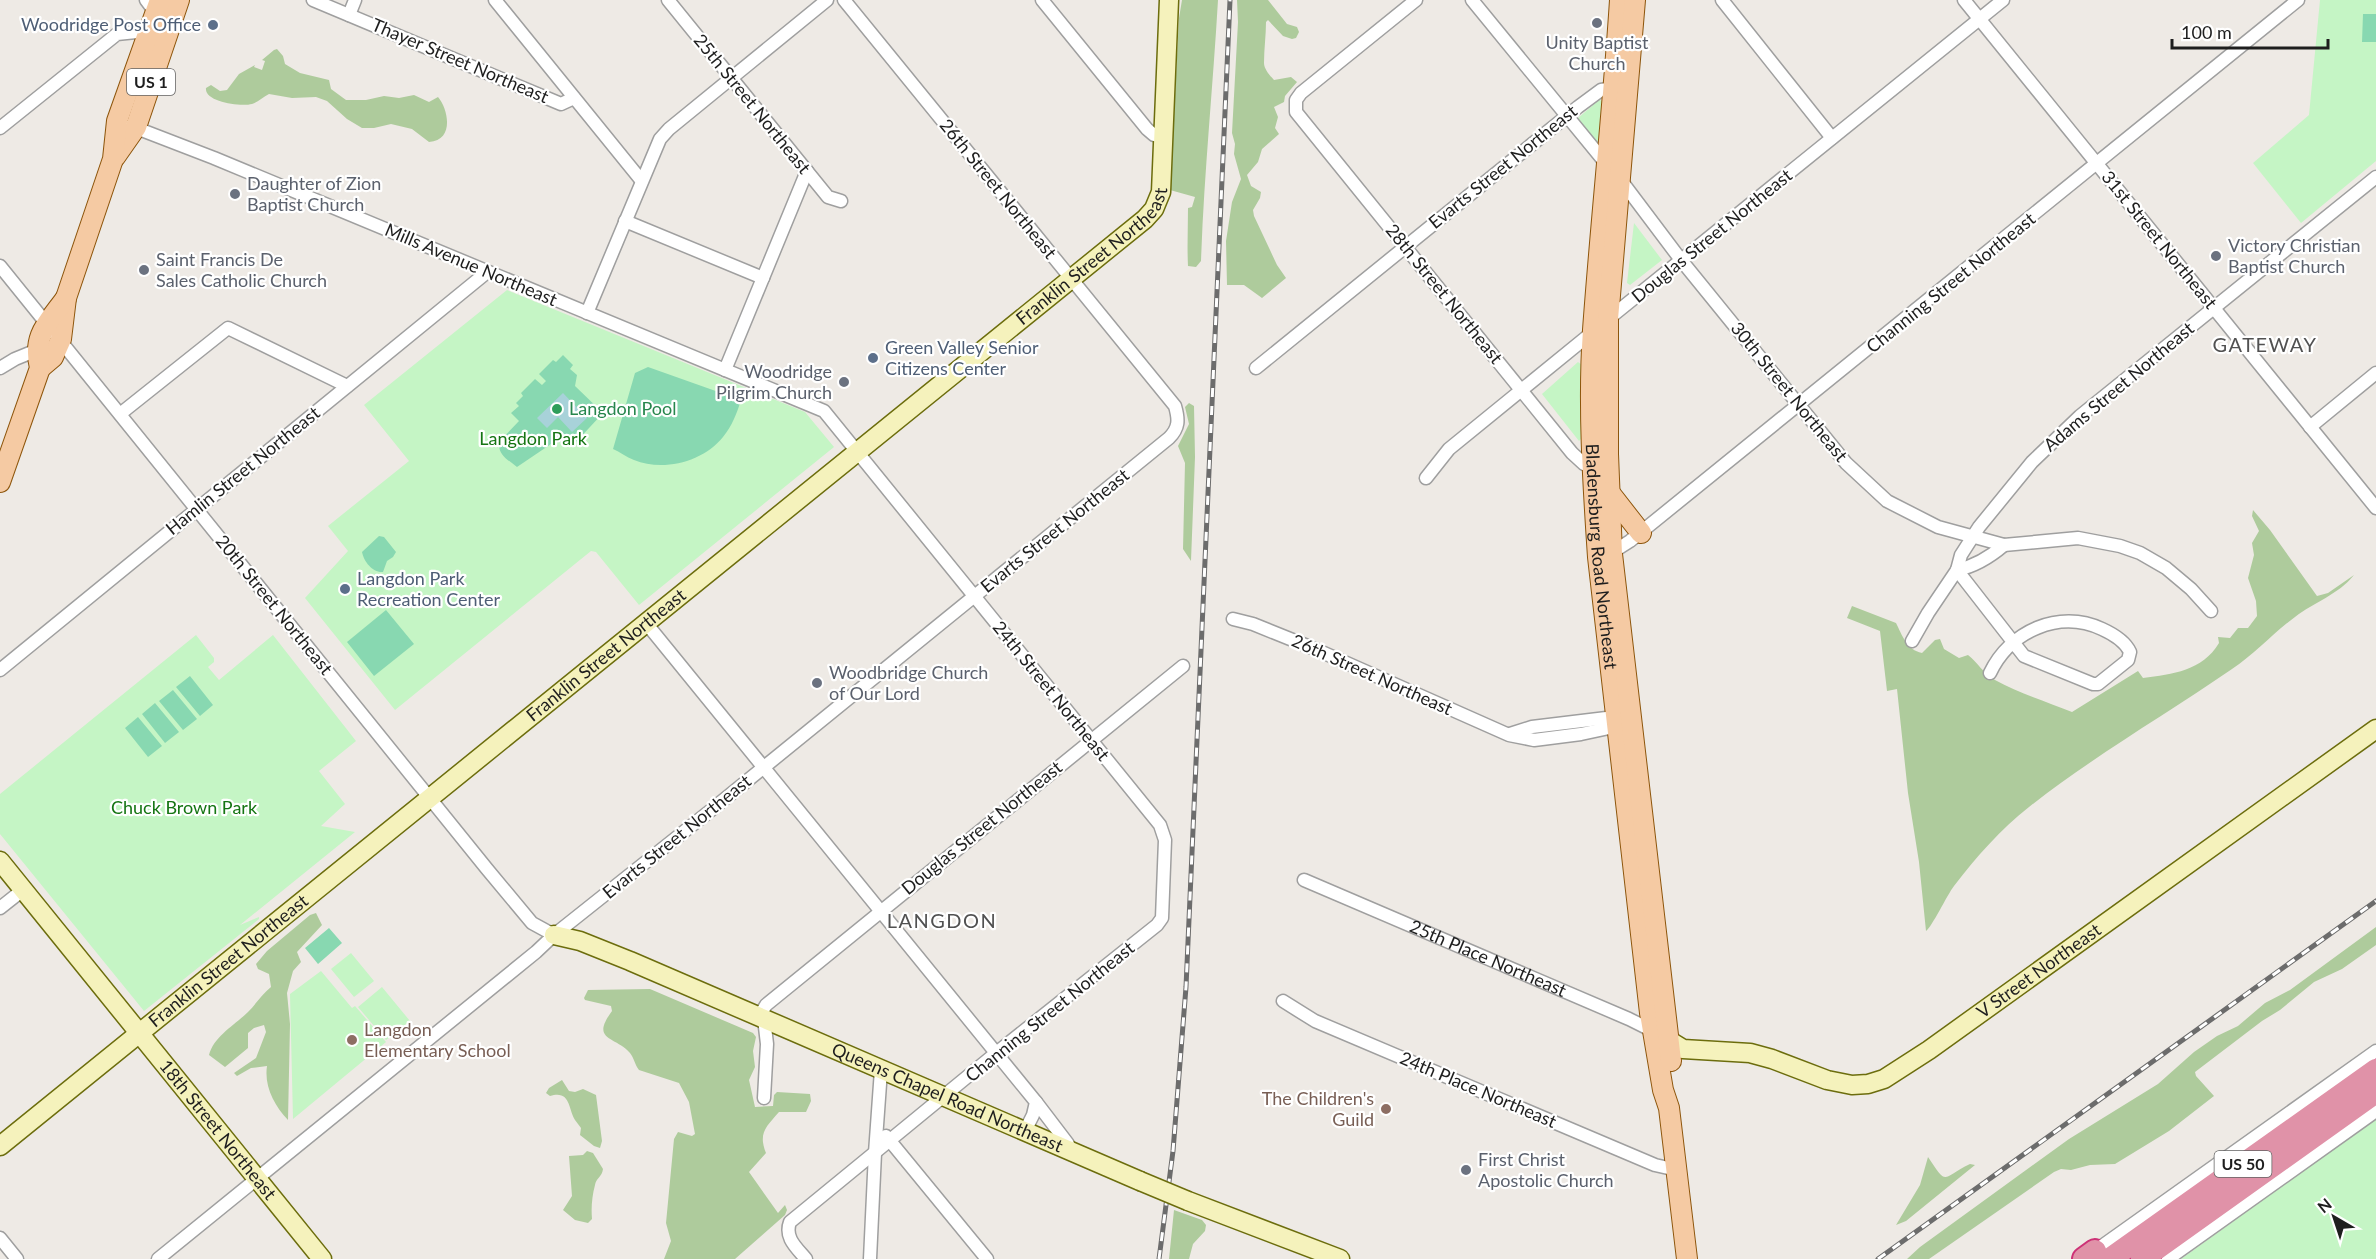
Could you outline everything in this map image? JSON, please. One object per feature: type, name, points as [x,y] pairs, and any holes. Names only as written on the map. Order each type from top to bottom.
[{"type":"highway","name":"US 50","points":[[2097,1256],[2376,1070]]},
{"type":"highway","name":"US 50","points":[[2142,1259],[2376,1092]]},
{"type":"main road","name":"Bladensburg Road Northeast","points":[[1620,0],[1608,165],[1601,325],[1601,470],[1605,556],[1660,1036],[1674,1087],[1670,1108],[1687,1259]]},
{"type":"main road","name":"Bladensburg Road Northeast","points":[[1601,325],[1621,181],[1635,0]]},
{"type":"main road","name":"US 1","points":[[126,124],[148,35],[163,6]]},
{"type":"main road","name":"US 1","points":[[38,359],[53,357],[61,339],[66,298],[126,124],[163,6]]},
{"type":"main road","name":"US 1","points":[[0,482],[47,322],[66,298]]},
{"type":"main road","name":"Bladensburg Road Northeast","points":[[1601,470],[1609,492],[1605,556]]},
{"type":"main road","points":[[1609,492],[1641,533]]},
{"type":"street","name":"Thayer Street Northeast","points":[[313,0],[561,104],[574,98]]},
{"type":"street","points":[[349,15],[355,0]]},
{"type":"street","points":[[495,0],[641,180]]},
{"type":"street","name":"25th Street Northeast","points":[[668,0],[828,197],[841,201]]},
{"type":"street","points":[[587,313],[641,180],[665,133],[827,0]]},
{"type":"street","name":"26th Street Northeast","points":[[844,0],[1174,406]]},
{"type":"street","points":[[1042,0],[1147,129],[1154,135],[1162,137]]},
{"type":"street","name":"Franklin Street Northeast","points":[[0,1146],[1145,219],[1154,209],[1161,192],[1169,0]]},
{"type":"street","name":"28th Street Northeast","points":[[1416,0],[1300,93],[1295,108],[1299,116],[1576,457],[1601,470]]},
{"type":"street","name":"30th Street Northeast","points":[[1472,0],[1621,181],[1846,463],[1882,497],[1923,521],[1955,533],[2004,545],[2071,538],[2090,539],[2120,546],[2166,568],[2182,580],[2211,611]]},
{"type":"street","points":[[1722,0],[1832,138]]},
{"type":"street","name":"31st Street Northeast","points":[[1964,0],[2376,508]]},
{"type":"street","name":"Douglas Street Northeast","points":[[1426,478],[1449,448],[2003,0]]},
{"type":"street","name":"Channing Street Northeast","points":[[1605,556],[1641,533],[2298,0]]},
{"type":"street","points":[[0,128],[117,34],[135,32],[148,35]]},
{"type":"street","name":"Evarts Street Northeast","points":[[1257,368],[1600,90],[1614,88]]},
{"type":"street","name":"Mills Avenue Northeast","points":[[126,124],[214,158],[486,273],[824,411]]},
{"type":"street","points":[[725,370],[807,171]]},
{"type":"street","name":"Adams Street Northeast","points":[[1912,641],[1957,570],[1961,555],[1972,537],[2016,480],[2066,429],[2376,177]]},
{"type":"street","points":[[625,221],[763,278]]},
{"type":"street","name":"20th Street Northeast","points":[[0,266],[532,922],[554,935]]},
{"type":"street","name":"Hamlin Street Northeast","points":[[0,670],[486,273]]},
{"type":"street","points":[[120,414],[228,328],[347,386]]},
{"type":"street","points":[[0,368],[15,359],[38,359]]},
{"type":"street","points":[[2310,427],[2376,373]]},
{"type":"street","name":"Evarts Street Northeast","points":[[158,1259],[554,935],[1169,438],[1178,426],[1178,415],[1174,406]]},
{"type":"street","name":"24th Street Northeast","points":[[824,411],[1162,830],[1165,840],[1163,904]]},
{"type":"street","points":[[1990,673],[1998,658],[2014,641],[2035,627],[2050,622],[2082,622],[2111,633],[2129,649],[2130,656],[2098,684],[2093,684],[2024,656],[2014,641],[1957,570],[1970,567],[1991,556],[2004,545]]},
{"type":"street","name":"26th Street Northeast","points":[[1233,619],[1253,624],[1315,649],[1509,735],[1532,727],[1625,720]]},
{"type":"street","points":[[646,623],[1068,1143]]},
{"type":"street","name":"Douglas Street Northeast","points":[[763,1018],[766,1005],[1183,666]]},
{"type":"street","name":"V Street Northeast","points":[[1660,1036],[1683,1049],[1691,1051],[1724,1050],[1764,1056],[1827,1080],[1845,1084],[1861,1085],[1884,1079],[1904,1068],[2376,729]]},
{"type":"street","name":"18th Street Northeast","points":[[0,861],[322,1259]]},
{"type":"street","name":"25th Place Northeast","points":[[1304,880],[1581,998],[1660,1036]]},
{"type":"street","points":[[0,908],[24,889]]},
{"type":"street","name":"Channing Street Northeast","points":[[806,1259],[789,1238],[790,1222],[995,1054],[1157,926],[1162,918],[1163,904]]},
{"type":"street","name":"Queens Chapel Road Northeast","points":[[554,935],[580,941],[630,961],[1140,1181],[1340,1259]]},
{"type":"street","name":"24th Place Northeast","points":[[1283,1001],[1315,1021],[1647,1161],[1677,1170]]},
{"type":"street","points":[[763,1018],[767,1044],[764,1098]]},
{"type":"street","points":[[2097,1256],[2376,1051]]},
{"type":"street","points":[[870,1259],[874,1154],[881,1070]]},
{"type":"street","points":[[1025,1131],[1033,1115],[1036,1102]]},
{"type":"street","points":[[2168,1259],[2376,1111]]},
{"type":"street","points":[[877,1126],[987,1259]]},
{"type":"street","points":[[0,1238],[17,1259]]},
{"type":"green space","points":[[1182,0],[1218,0],[1201,261],[1196,267],[1188,266],[1188,208],[1192,207],[1195,197],[1170,190],[1179,18]]},
{"type":"green space","points":[[1237,0],[1268,0],[1287,24],[1297,27],[1299,32],[1296,38],[1292,39],[1283,36],[1268,20],[1266,22],[1264,63],[1266,70],[1274,80],[1291,77],[1297,82],[1285,96],[1284,102],[1274,107],[1278,117],[1275,128],[1279,134],[1262,149],[1258,162],[1247,175],[1251,186],[1261,192],[1253,210],[1254,216],[1277,265],[1286,278],[1262,298],[1244,285],[1227,285],[1226,241],[1232,202],[1241,179],[1234,154],[1235,144],[1232,133],[1238,22]]},
{"type":"green space","points":[[2320,0],[2376,0],[2376,161],[2301,223],[2253,163],[2309,115]]},
{"type":"green space","points":[[2363,14],[2376,14],[2376,42],[2362,42]]},
{"type":"green space","points":[[277,49],[283,56],[285,64],[300,73],[329,80],[331,89],[346,100],[366,100],[384,96],[399,98],[414,95],[429,102],[438,97],[447,117],[446,131],[437,140],[429,142],[412,129],[391,124],[362,128],[347,119],[327,101],[316,97],[292,98],[269,94],[252,104],[239,105],[217,100],[207,93],[206,88],[211,85],[220,91],[227,90],[239,74],[255,65],[254,67],[262,70],[265,61],[262,60]]},
{"type":"green space","points":[[1599,100],[1604,101],[1600,142],[1595,141],[1578,118]]},
{"type":"green space","points":[[1634,223],[1662,260],[1630,285],[1627,283]]},
{"type":"green space","name":"Langdon Park","points":[[507,290],[805,412],[834,447],[639,605],[596,552],[591,551],[395,710],[305,598],[348,551],[328,526],[409,461],[364,405]]},
{"type":"green space","name":"Langdon Pool","points":[[563,355],[573,365],[570,369],[577,375],[575,386],[603,413],[576,442],[554,442],[517,467],[502,454],[499,442],[519,421],[511,413],[519,406],[516,403],[523,396],[521,393],[535,379],[542,385],[546,381],[539,374],[553,360],[556,362]]},
{"type":"green space","points":[[1578,362],[1582,365],[1583,437],[1579,441],[1542,394]]},
{"type":"green space","points":[[648,367],[741,400],[729,428],[715,446],[694,458],[670,465],[645,463],[631,459],[613,449],[635,373]]},
{"type":"green space","points":[[1189,403],[1194,406],[1195,457],[1191,561],[1183,549],[1185,463],[1178,446],[1189,424],[1185,407]]},
{"type":"green space","points":[[2253,510],[2317,596],[2328,593],[2354,575],[2341,588],[2287,623],[2240,663],[2079,770],[2019,816],[1989,844],[1962,875],[1926,931],[1897,689],[1887,691],[1880,631],[1847,618],[1852,606],[1896,623],[1912,649],[1922,653],[1935,640],[1940,639],[1944,649],[1959,658],[1968,655],[1995,680],[2072,712],[2138,671],[2143,678],[2186,670],[2204,660],[2212,652],[2219,643],[2218,637],[2230,638],[2238,628],[2248,628],[2257,616],[2256,601],[2248,578],[2254,555],[2252,543],[2259,531],[2252,516]]},
{"type":"green space","points":[[379,536],[384,537],[396,552],[387,561],[383,572],[376,571],[370,566],[362,552]]},
{"type":"green space","points":[[386,610],[414,644],[374,676],[347,642]]},
{"type":"green space","name":"Chuck Brown Park","points":[[196,635],[214,658],[214,662],[208,667],[219,680],[273,635],[356,741],[319,771],[345,804],[321,826],[355,832],[240,925],[259,917],[259,919],[144,1011],[0,834],[0,794]]},
{"type":"green space","points":[[190,676],[213,705],[200,716],[176,687]]},
{"type":"green space","points":[[173,690],[197,719],[183,730],[159,701]]},
{"type":"green space","points":[[155,703],[179,732],[165,743],[142,714]]},
{"type":"green space","points":[[138,717],[162,746],[148,757],[125,728]]},
{"type":"green space","points":[[316,913],[322,925],[297,952],[301,962],[293,971],[287,993],[290,1024],[288,1120],[271,1095],[267,1081],[267,1066],[251,1068],[237,1076],[234,1073],[256,1058],[266,1032],[264,1025],[248,1033],[248,1048],[225,1067],[209,1055],[220,1036],[248,1012],[271,987],[269,974],[258,969],[256,964],[267,951],[310,915]]},
{"type":"green space","points":[[2376,927],[2376,945],[2342,969],[2314,982],[2280,1010],[2195,1072],[2214,1096],[2169,1131],[2115,1164],[2090,1165],[2054,1172],[1929,1259],[1907,1259],[1920,1247],[2069,1139],[2158,1084],[2194,1052],[2217,1036],[2238,1026],[2265,1003],[2290,990]]},
{"type":"green space","points":[[329,928],[342,943],[318,964],[305,948]]},
{"type":"green space","points":[[351,953],[374,981],[354,997],[331,969]]},
{"type":"green space","points":[[321,971],[352,1008],[355,1006],[386,1042],[293,1119],[290,994]]},
{"type":"green space","points":[[382,987],[410,1021],[386,1040],[358,1007]]},
{"type":"green space","points":[[650,989],[753,1033],[756,1037],[753,1051],[755,1067],[749,1080],[755,1107],[773,1106],[774,1095],[777,1092],[810,1094],[811,1101],[806,1112],[779,1112],[770,1122],[763,1135],[766,1153],[749,1172],[778,1213],[785,1205],[787,1210],[785,1215],[735,1259],[664,1259],[671,1241],[666,1223],[674,1139],[678,1132],[692,1136],[695,1134],[689,1102],[679,1083],[639,1070],[630,1053],[607,1037],[603,1028],[612,1011],[611,1006],[584,998],[588,990]]},
{"type":"green space","points":[[562,1080],[569,1091],[575,1092],[583,1089],[596,1095],[602,1141],[600,1148],[580,1135],[581,1128],[565,1098],[557,1095],[550,1096],[546,1093],[549,1088]]},
{"type":"green space","points":[[2376,1118],[2376,1259],[2181,1259]]},
{"type":"green space","points":[[587,1151],[593,1153],[603,1169],[593,1193],[592,1219],[588,1223],[575,1220],[563,1210],[572,1196],[569,1156],[583,1155]]},
{"type":"green space","points":[[1928,1157],[1939,1173],[1946,1177],[1970,1164],[1975,1165],[1906,1221],[1896,1225],[1920,1185]]},
{"type":"green space","points":[[1174,1210],[1202,1220],[1206,1225],[1205,1231],[1193,1244],[1189,1259],[1169,1259]]},
{"type":"water","points":[[563,393],[587,418],[572,432],[558,417],[547,428],[537,418]]},
{"type":"railway","points":[[1159,1259],[1173,1151],[1186,987],[1230,0]]},
{"type":"railway","points":[[1878,1259],[2376,901]]},
{"type":"place","name":"Unity Baptist Church","points":[[1597,23]]},
{"type":"place","name":"Woodridge Post Office","points":[[213,25]]},
{"type":"place","name":"Daughter of Zion Baptist Church","points":[[235,194]]},
{"type":"place","name":"Victory Christian Baptist Church","points":[[2216,256]]},
{"type":"place","name":"Saint Francis De Sales Catholic Church","points":[[144,270]]},
{"type":"place","name":"Green Valley Senior Citizens Center","points":[[873,358]]},
{"type":"place","name":"Woodridge Pilgrim Church","points":[[844,382]]},
{"type":"place","name":"Langdon Pool","points":[[557,409]]},
{"type":"place","name":"Langdon Park Recreation Center","points":[[345,589]]},
{"type":"place","name":"Woodbridge Church of Our Lord","points":[[817,683]]},
{"type":"place","name":"Langdon Elementary School","points":[[352,1040]]},
{"type":"place","name":"The Children's Guild","points":[[1386,1109]]},
{"type":"place","name":"First Christ Apostolic Church","points":[[1466,1170]]},
{"type":"district","name":"GATEWAY","points":[[2265,345]]},
{"type":"district","name":"LANGDON","points":[[942,921]]}]
